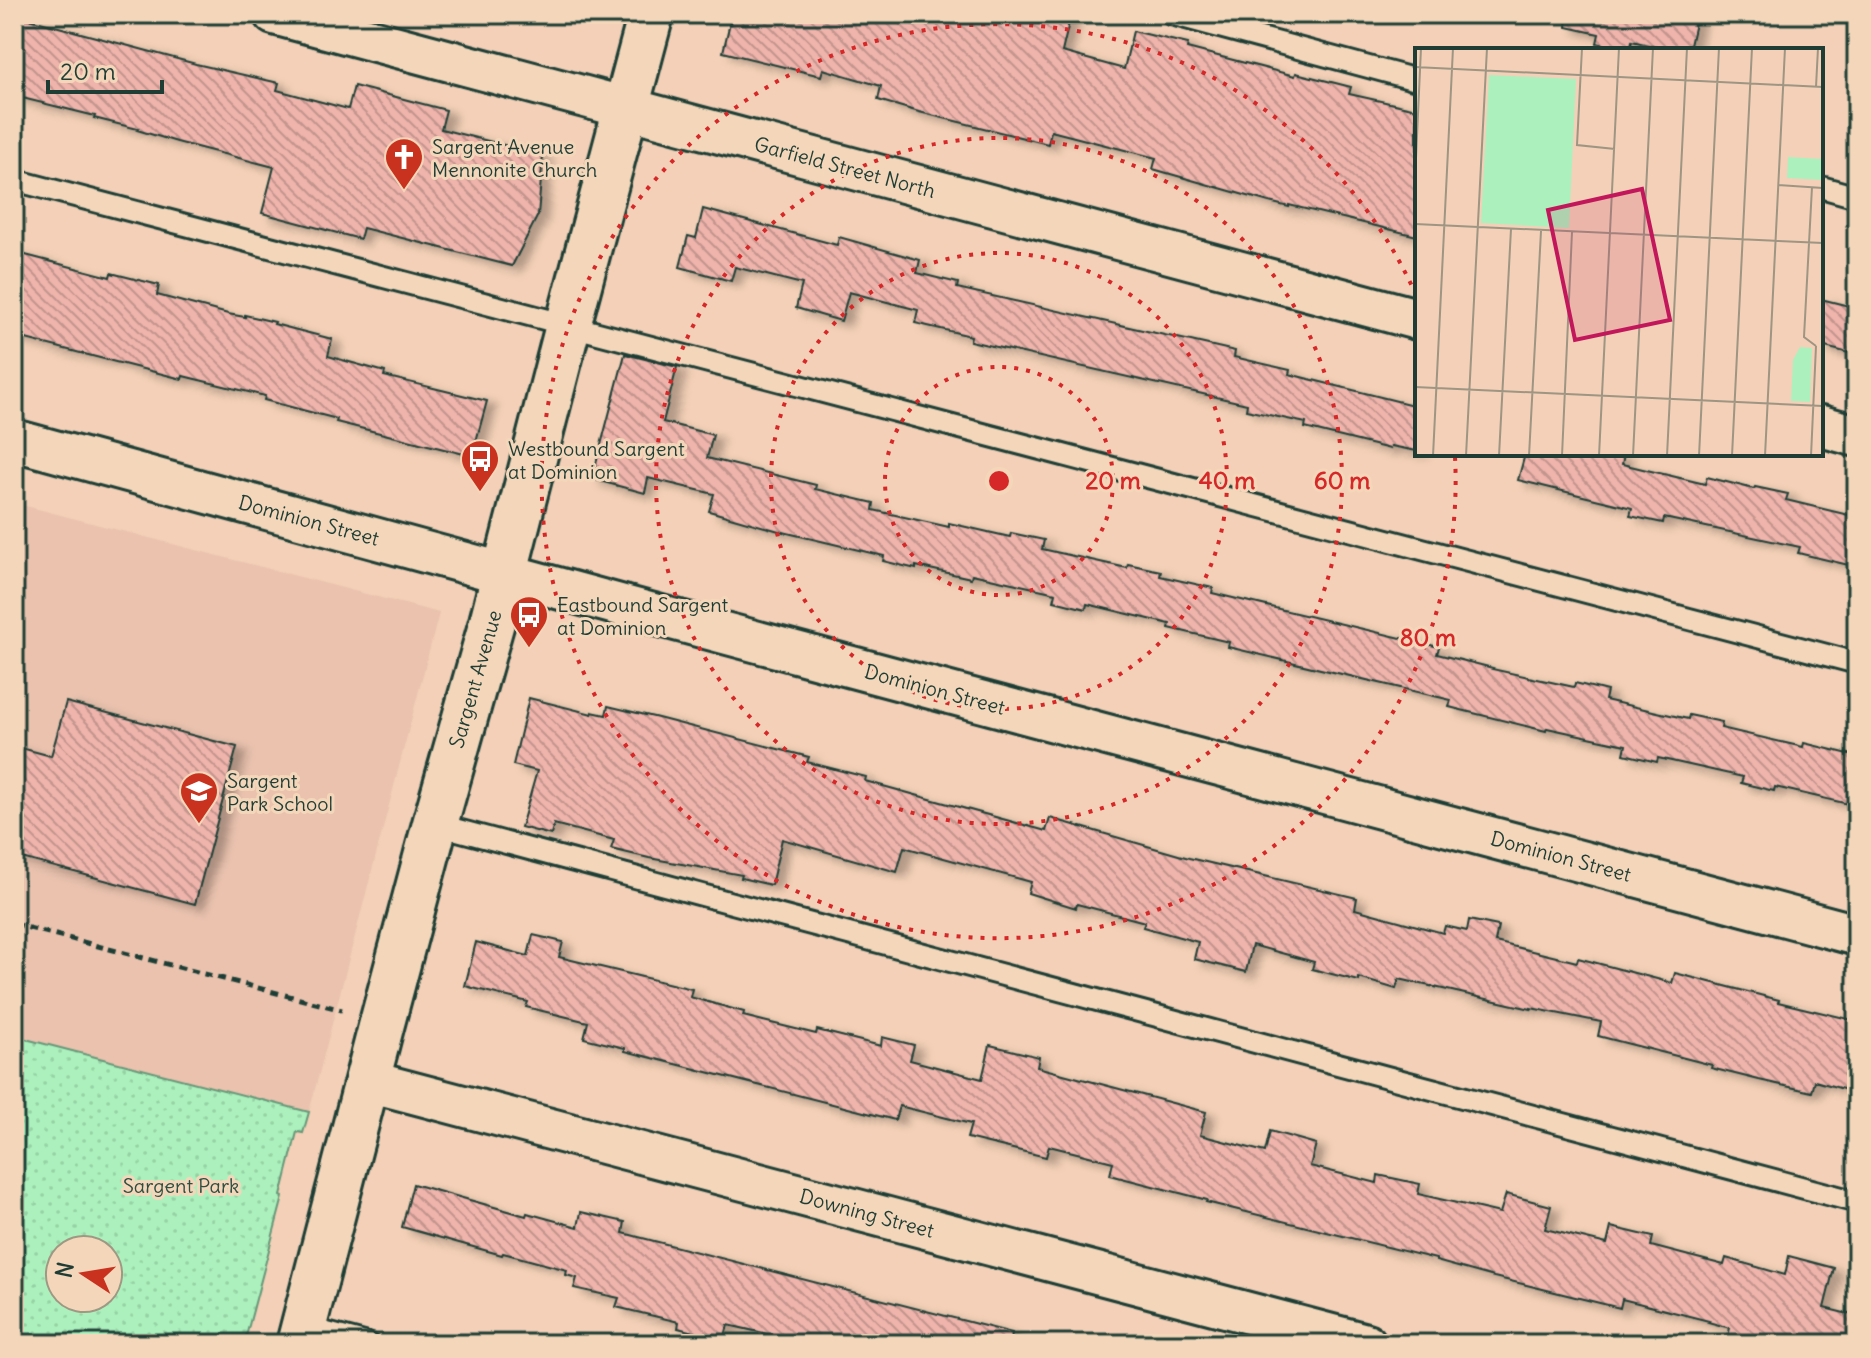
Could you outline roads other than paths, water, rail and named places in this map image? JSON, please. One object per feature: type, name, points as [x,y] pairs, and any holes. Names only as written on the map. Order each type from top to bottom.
[{"type":"main road","name":"Sargent Avenue","points":[[301,1336],[651,14]]},
{"type":"street","name":"Garfield Street North","points":[[274,14],[1415,318]]},
{"type":"street","points":[[1823,427],[1857,436]]},
{"type":"street","name":"Dominion Street","points":[[14,440],[1857,935]]},
{"type":"street","name":"Downing Street","points":[[368,1081],[1366,1344]]},
{"type":"lane","points":[[1171,14],[1415,79]]},
{"type":"lane","points":[[14,180],[1857,663]]},
{"type":"lane","points":[[1823,188],[1857,197]]},
{"type":"lane","points":[[435,824],[1857,1202]]},
{"type":"lane","points":[[301,1336],[368,1344]]},
{"type":"place","name":"Sargent Avenue Mennonite Church","points":[[404,191]]},
{"type":"place","name":"Westbound Sargent at Dominion","points":[[480,493]]},
{"type":"place","name":"Eastbound Sargent at Dominion","points":[[529,649]]},
{"type":"place","name":"Sargent Park School","points":[[199,825]]},
{"type":"park label","name":"Sargent Park","points":[[181,1185]]}]
